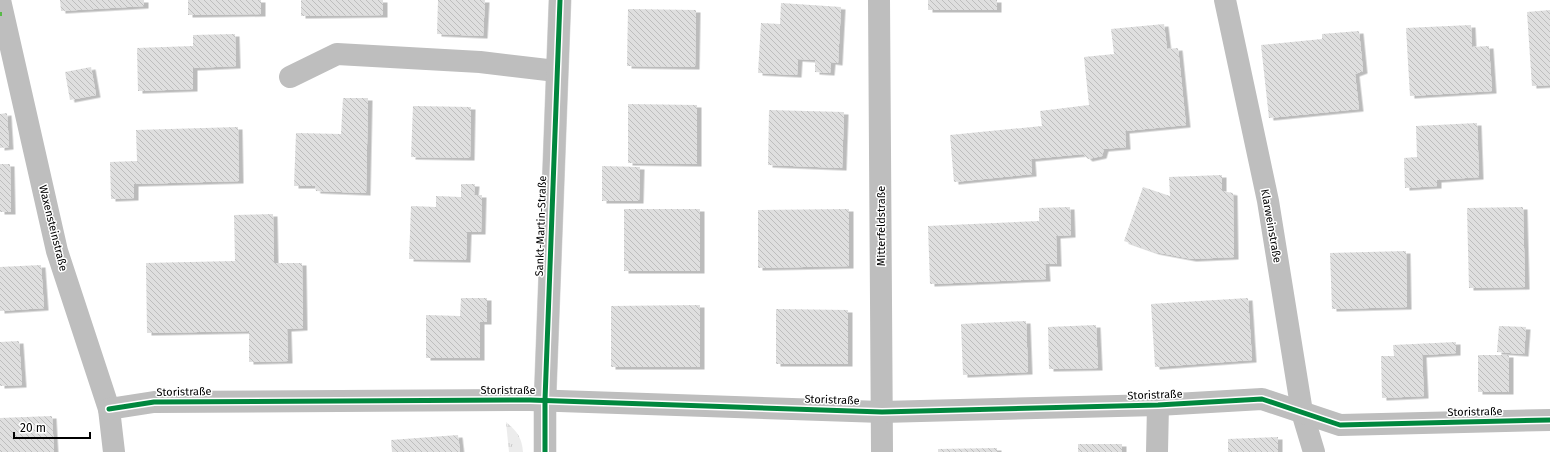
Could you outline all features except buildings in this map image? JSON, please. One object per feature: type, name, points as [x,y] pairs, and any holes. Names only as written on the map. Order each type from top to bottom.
[{"type":"street","name":"Waxensteinstraße","points":[[0,0],[57,251],[109,409],[114,452]]},
{"type":"street","name":"Sankt-Martin-Straße","points":[[546,452],[545,400],[556,71],[560,0]]},
{"type":"street","name":"Mitterfeldstraße","points":[[879,0],[882,452]]},
{"type":"street","name":"Klarweinstraße","points":[[1225,0],[1268,201],[1302,412],[1314,452]]},
{"type":"street","points":[[290,77],[337,54],[480,62],[556,71]]},
{"type":"street","name":"Storistraße","points":[[109,409],[154,402],[545,400],[882,412],[1158,406],[1262,399],[1340,425],[1550,420]]},
{"type":"street","points":[[1157,452],[1158,406]]},
{"type":"green space","points":[[506,422],[518,435],[523,452],[509,452]]},
{"type":"cycle path","points":[[545,452],[545,400],[560,0]]},
{"type":"cycle path","points":[[109,409],[154,402],[530,400],[882,412],[1158,405],[1262,399],[1340,425],[1550,420]]}]
